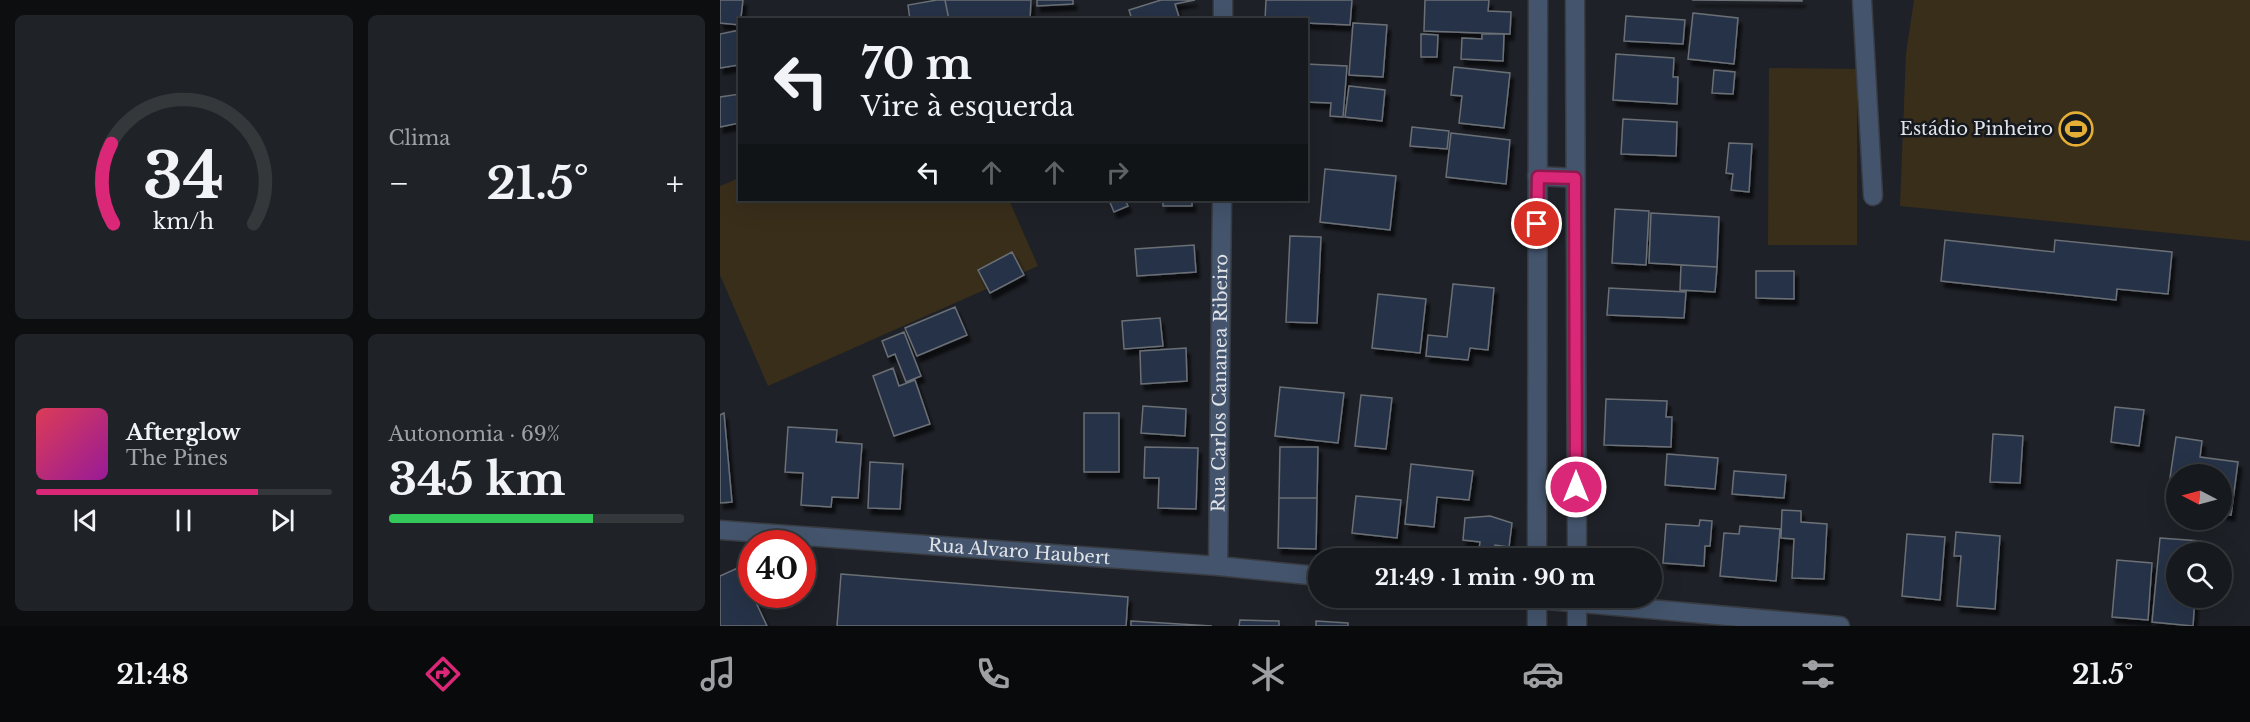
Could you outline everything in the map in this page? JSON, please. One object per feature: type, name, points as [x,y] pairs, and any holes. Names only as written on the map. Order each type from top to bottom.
[{"type":"street","points":[[1223,0],[1223,18]]},
{"type":"street","points":[[1537,548],[1538,0]]},
{"type":"street","points":[[1575,0],[1577,548]]},
{"type":"street","points":[[1862,0],[1873,196]]},
{"type":"street","points":[[1864,20],[1871,0]]},
{"type":"street","points":[[1538,177],[1575,178]]},
{"type":"street","name":"Rua Carlos Cananea Ribeiro","points":[[1218,566],[1221,201]]},
{"type":"street","name":"Rua Alvaro Haubert","points":[[720,530],[1218,566],[1308,575]]},
{"type":"street","points":[[1537,608],[1537,626]]},
{"type":"street","points":[[1577,608],[1577,626]]},
{"type":"street","points":[[1658,608],[1840,626]]},
{"type":"shaded area","name":"Estádio Pinheiro","points":[[1914,0],[2250,0],[2250,241],[1900,206],[1906,53]]},
{"type":"shaded area","points":[[1769,68],[1857,69],[1857,245],[1768,245]]},
{"type":"shaded area","points":[[738,178],[738,201],[1009,201],[1038,266],[768,386],[720,275],[720,186]]},
{"type":"building","points":[[720,0],[743,0],[738,25],[720,23]]},
{"type":"building","points":[[945,0],[949,18],[910,18],[908,5]]},
{"type":"building","points":[[945,0],[1031,0],[1030,18],[949,18]]},
{"type":"building","points":[[1037,0],[1073,0],[1073,4],[1037,6]]},
{"type":"building","points":[[1161,0],[1195,0],[1175,4],[1179,18],[1131,18],[1129,10]]},
{"type":"building","points":[[1266,0],[1352,0],[1350,25],[1308,23],[1308,18],[1265,18]]},
{"type":"building","points":[[1425,0],[1489,0],[1488,11],[1511,12],[1510,34],[1424,31]]},
{"type":"building","points":[[1692,0],[1802,0],[1802,1]]},
{"type":"building","points":[[1693,13],[1738,18],[1734,64],[1688,59]]},
{"type":"building","points":[[1626,16],[1685,20],[1683,44],[1624,41]]},
{"type":"building","points":[[1353,23],[1387,25],[1383,77],[1349,75]]},
{"type":"building","points":[[738,30],[738,65],[720,68],[720,34]]},
{"type":"building","points":[[1421,34],[1438,35],[1437,57],[1421,57]]},
{"type":"building","points":[[1482,34],[1504,34],[1503,61],[1461,59],[1462,38],[1482,39]]},
{"type":"building","points":[[1616,54],[1674,58],[1673,77],[1678,77],[1677,104],[1613,100]]},
{"type":"building","points":[[1308,64],[1347,66],[1343,117],[1330,116],[1331,103],[1308,102]]},
{"type":"building","points":[[1454,67],[1510,73],[1504,128],[1459,123],[1462,96],[1451,95]]},
{"type":"building","points":[[1714,70],[1735,72],[1733,94],[1712,93]]},
{"type":"building","points":[[1349,86],[1385,90],[1382,121],[1345,117]]},
{"type":"building","points":[[738,94],[738,123],[720,127],[720,97]]},
{"type":"building","points":[[1623,119],[1677,122],[1676,156],[1621,154]]},
{"type":"building","points":[[1412,127],[1449,131],[1447,149],[1410,146]]},
{"type":"building","points":[[1451,133],[1510,140],[1506,184],[1446,177]]},
{"type":"building","points":[[1729,143],[1752,144],[1749,192],[1731,190],[1733,174],[1726,173]]},
{"type":"building","points":[[1325,169],[1396,176],[1390,230],[1320,222]]},
{"type":"building","points":[[1109,201],[1126,201],[1128,206],[1114,212]]},
{"type":"building","points":[[1163,201],[1192,201],[1192,206],[1163,206]]},
{"type":"building","points":[[1615,209],[1649,211],[1646,265],[1612,263]]},
{"type":"building","points":[[1651,213],[1719,217],[1717,267],[1649,263]]},
{"type":"building","points":[[1290,236],[1321,237],[1317,323],[1286,322]]},
{"type":"building","points":[[1945,240],[2054,252],[2055,240],[2172,252],[2168,294],[2117,289],[2116,300],[1941,281]]},
{"type":"building","points":[[1194,245],[1196,272],[1137,276],[1135,249]]},
{"type":"building","points":[[1012,252],[1024,275],[990,293],[978,270]]},
{"type":"building","points":[[1681,265],[1717,267],[1715,292],[1680,290]]},
{"type":"building","points":[[1756,271],[1794,271],[1794,299],[1756,298]]},
{"type":"building","points":[[1453,284],[1494,288],[1488,350],[1470,348],[1468,360],[1426,356],[1428,335],[1447,337]]},
{"type":"building","points":[[1609,288],[1686,292],[1684,318],[1607,315]]},
{"type":"building","points":[[1378,294],[1426,299],[1420,353],[1372,348]]},
{"type":"building","points":[[955,307],[967,335],[917,356],[905,328]]},
{"type":"building","points":[[1160,318],[1163,346],[1124,349],[1122,321]]},
{"type":"building","points":[[904,332],[921,376],[906,382],[895,354],[888,357],[882,341]]},
{"type":"building","points":[[1186,348],[1187,381],[1141,384],[1140,351]]},
{"type":"building","points":[[893,368],[899,386],[915,380],[930,424],[894,436],[873,376]]},
{"type":"building","points":[[1280,387],[1344,393],[1338,443],[1275,436]]},
{"type":"building","points":[[1361,395],[1392,398],[1386,449],[1355,446]]},
{"type":"building","points":[[1606,399],[1667,401],[1666,417],[1672,417],[1671,447],[1604,445]]},
{"type":"building","points":[[1143,406],[1186,409],[1185,436],[1141,433]]},
{"type":"building","points":[[2115,407],[2144,410],[2139,446],[2111,442]]},
{"type":"building","points":[[724,413],[732,502],[720,503],[720,415]]},
{"type":"building","points":[[1084,413],[1119,413],[1119,472],[1084,472]]},
{"type":"building","points":[[788,427],[837,430],[836,442],[862,444],[858,498],[832,497],[831,507],[801,505],[803,473],[785,472]]},
{"type":"building","points":[[1993,434],[2023,436],[2020,483],[1990,482]]},
{"type":"building","points":[[2176,437],[2202,441],[2200,457],[2238,462],[2232,507],[2232,464],[2172,464]]},
{"type":"building","points":[[1145,447],[1198,448],[1196,509],[1158,508],[1159,478],[1144,478]]},
{"type":"building","points":[[1280,447],[1318,447],[1317,498],[1279,498]]},
{"type":"building","points":[[1667,454],[1718,458],[1715,489],[1665,485]]},
{"type":"building","points":[[870,462],[903,464],[900,509],[868,508]]},
{"type":"building","points":[[1411,464],[1473,471],[1469,500],[1437,497],[1434,527],[1405,524]]},
{"type":"building","points":[[1734,471],[1786,475],[1784,498],[1732,494]]},
{"type":"building","points":[[1356,496],[1401,500],[1397,538],[1352,533]]},
{"type":"building","points":[[1279,498],[1317,498],[1316,548],[1278,548]]},
{"type":"building","points":[[1782,510],[1801,511],[1801,522],[1827,524],[1824,579],[1792,578],[1794,539],[1781,538]]},
{"type":"building","points":[[1490,516],[1512,523],[1509,547],[1495,545],[1495,548],[1479,548],[1480,542],[1463,540],[1465,518]]},
{"type":"building","points":[[1700,520],[1712,521],[1710,546],[1705,546],[1704,566],[1663,563],[1666,524],[1699,526]]},
{"type":"building","points":[[1740,526],[1780,529],[1776,581],[1720,576],[1724,533],[1739,534]]},
{"type":"building","points":[[1956,532],[2000,536],[1995,609],[1957,606],[1961,556],[1954,556]]},
{"type":"building","points":[[1907,534],[1945,537],[1940,600],[1902,596]]},
{"type":"building","points":[[2160,538],[2201,541],[2166,542],[2166,608],[2194,608],[2193,626],[2152,622]]},
{"type":"building","points":[[2117,560],[2152,563],[2148,620],[2112,617]]},
{"type":"building","points":[[738,568],[738,608],[759,608],[767,626],[720,626],[720,576]]},
{"type":"building","points":[[841,574],[1128,597],[1126,626],[837,626]]},
{"type":"building","points":[[1240,620],[1279,621],[1279,626],[1239,626]]},
{"type":"building","points":[[1131,621],[1212,626],[1131,626]]},
{"type":"building","points":[[1316,621],[1348,623],[1348,626],[1316,626]]},
{"type":"place","name":"Estádio Pinheiro","points":[[2076,129]]},
{"type":"route","points":[[1537,224],[1538,177],[1575,178],[1576,487]]}]
